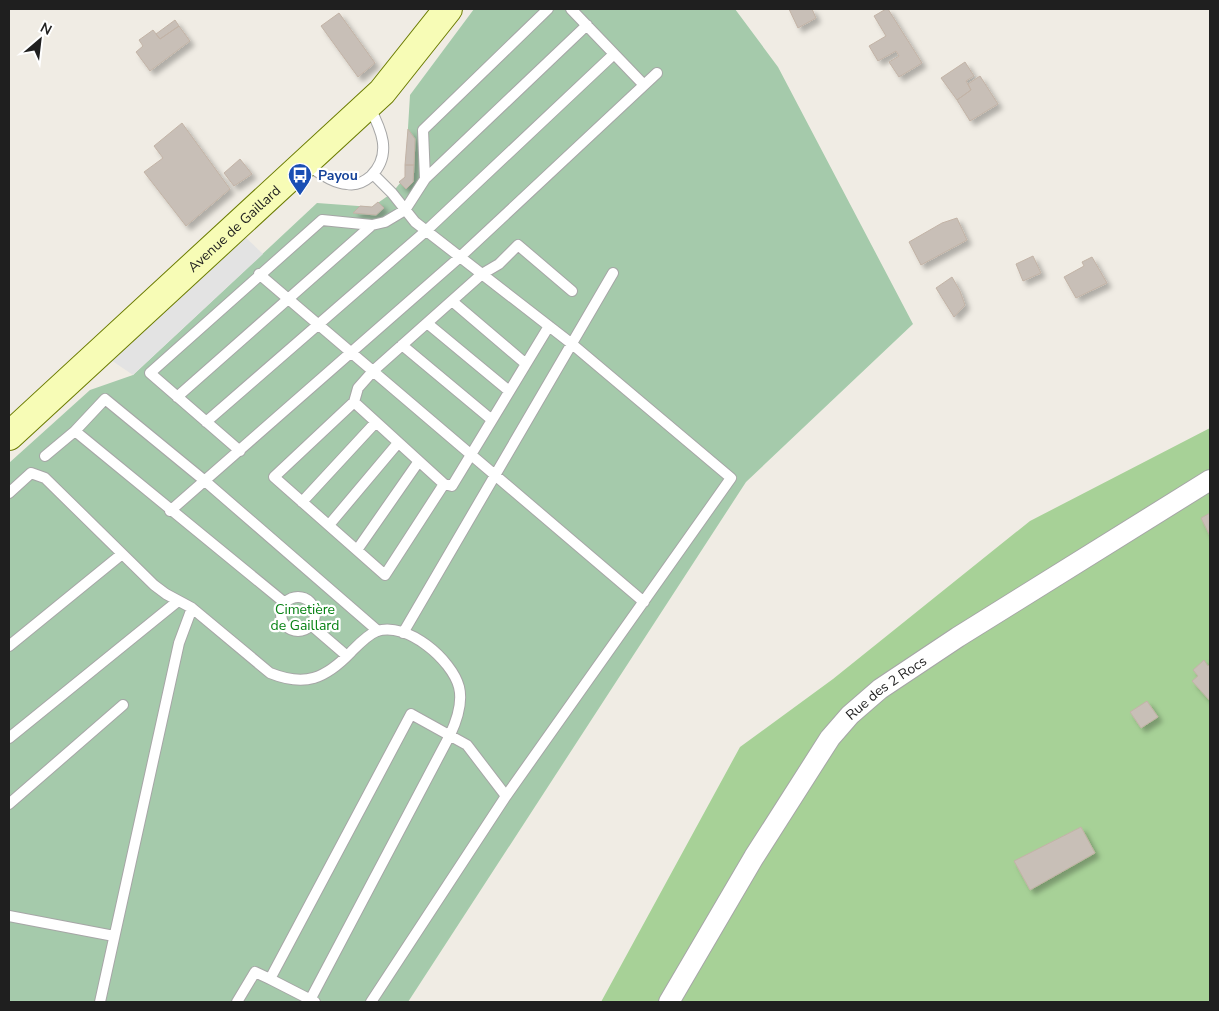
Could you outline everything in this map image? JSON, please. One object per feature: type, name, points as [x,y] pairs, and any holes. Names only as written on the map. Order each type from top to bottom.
[{"type":"street","name":"Avenue de Gaillard","points":[[9,436],[382,92],[448,9]]},
{"type":"street","name":"Rue des 2 Rocs","points":[[669,1002],[754,857],[830,738],[850,715],[880,689],[958,637],[1210,480]]},
{"type":"lane","points":[[425,179],[423,130],[548,9]]},
{"type":"lane","points":[[572,9],[644,85]]},
{"type":"lane","points":[[240,451],[150,373],[259,274],[322,220],[372,225],[385,222],[405,210],[425,179],[587,25]]},
{"type":"lane","points":[[206,422],[427,230],[614,54]]},
{"type":"lane","points":[[170,511],[460,257],[657,74]]},
{"type":"lane","points":[[304,164],[346,184],[358,184],[373,174],[383,158],[384,143],[377,122],[368,105]]},
{"type":"lane","points":[[371,1002],[506,796],[731,478],[572,344],[427,230],[405,210],[392,192],[373,174]]},
{"type":"lane","points":[[177,397],[372,225]]},
{"type":"lane","points":[[444,484],[385,575],[274,477],[354,402],[358,388],[373,371],[482,274],[499,264],[518,245],[572,291]]},
{"type":"lane","points":[[403,633],[613,273]]},
{"type":"lane","points":[[259,274],[644,602]]},
{"type":"lane","points":[[452,300],[526,364]]},
{"type":"lane","points":[[427,322],[509,391]]},
{"type":"lane","points":[[354,402],[444,484],[452,486],[549,326]]},
{"type":"lane","points":[[402,345],[492,420]]},
{"type":"lane","points":[[46,456],[75,431],[105,399],[205,481],[378,631]]},
{"type":"lane","points":[[302,502],[376,422]]},
{"type":"lane","points":[[75,431],[285,604]]},
{"type":"lane","points":[[329,525],[398,443]]},
{"type":"lane","points":[[357,550],[419,461]]},
{"type":"lane","points":[[9,493],[31,473],[45,478],[154,585],[192,608],[254,662],[270,673],[284,678],[315,680],[338,665],[360,643],[378,631],[392,630],[403,633],[429,646],[440,656],[456,678],[460,697],[459,712],[450,735],[312,1001],[255,972],[237,1002]]},
{"type":"lane","points":[[9,646],[122,554]]},
{"type":"lane","points":[[299,597],[309,601],[315,615],[311,625],[302,630],[288,627],[282,618],[285,604],[289,600],[299,597]]},
{"type":"lane","points":[[9,738],[178,601]]},
{"type":"lane","points":[[100,1002],[179,643],[192,608]]},
{"type":"lane","points":[[311,625],[347,656]]},
{"type":"lane","points":[[9,804],[123,705]]},
{"type":"lane","points":[[270,979],[411,714],[467,745],[506,796]]},
{"type":"lane","points":[[9,916],[114,936]]},
{"type":"green space","name":"Cimetière de Gaillard","points":[[474,9],[735,9],[778,67],[913,324],[746,482],[408,1002],[9,1002],[9,463],[90,390],[133,375],[317,203],[372,207],[392,193],[405,177],[410,95]]},
{"type":"green space","points":[[1210,428],[1210,1002],[601,1002],[740,747],[833,679],[1030,521]]},
{"type":"shaded area","points":[[242,234],[263,254],[133,375],[108,358]]},
{"type":"building","points":[[789,9],[812,9],[816,18],[798,28]]},
{"type":"building","points":[[888,9],[922,63],[899,77],[889,62],[899,56],[896,51],[878,61],[869,46],[886,36],[874,16]]},
{"type":"building","points":[[339,13],[375,63],[358,77],[321,26]]},
{"type":"building","points":[[175,20],[179,26],[160,39],[156,34]]},
{"type":"building","points":[[179,26],[190,41],[150,71],[136,52],[143,46],[139,40],[153,30],[160,39]]},
{"type":"building","points":[[965,62],[974,76],[966,81],[971,90],[957,100],[941,78]]},
{"type":"building","points":[[980,76],[998,104],[970,121],[957,100],[971,90],[968,84]]},
{"type":"building","points":[[182,123],[230,189],[186,226],[144,172],[163,158],[154,146]]},
{"type":"building","points":[[408,129],[415,139],[414,165],[405,165]]},
{"type":"building","points":[[240,159],[252,174],[234,186],[224,173]]},
{"type":"building","points":[[405,165],[414,165],[413,182],[406,189],[399,182],[405,177]]},
{"type":"building","points":[[378,202],[384,208],[376,215],[353,213],[360,206],[372,207]]},
{"type":"building","points":[[957,218],[967,240],[921,265],[909,242],[942,223]]},
{"type":"building","points":[[1033,256],[1041,273],[1023,281],[1016,264]]},
{"type":"building","points":[[1092,257],[1107,283],[1076,298],[1064,277],[1084,266],[1082,262]]},
{"type":"building","points":[[952,277],[965,305],[954,317],[936,288]]},
{"type":"building","points":[[1210,513],[1210,536],[1201,518]]},
{"type":"building","points":[[1204,660],[1208,666],[1210,664],[1210,701],[1192,681],[1198,676],[1193,670]]},
{"type":"building","points":[[1147,701],[1158,717],[1141,728],[1130,712]]},
{"type":"building","points":[[1081,827],[1095,853],[1030,890],[1014,861]]},
{"type":"place","name":"Payou","points":[[300,196]]}]
